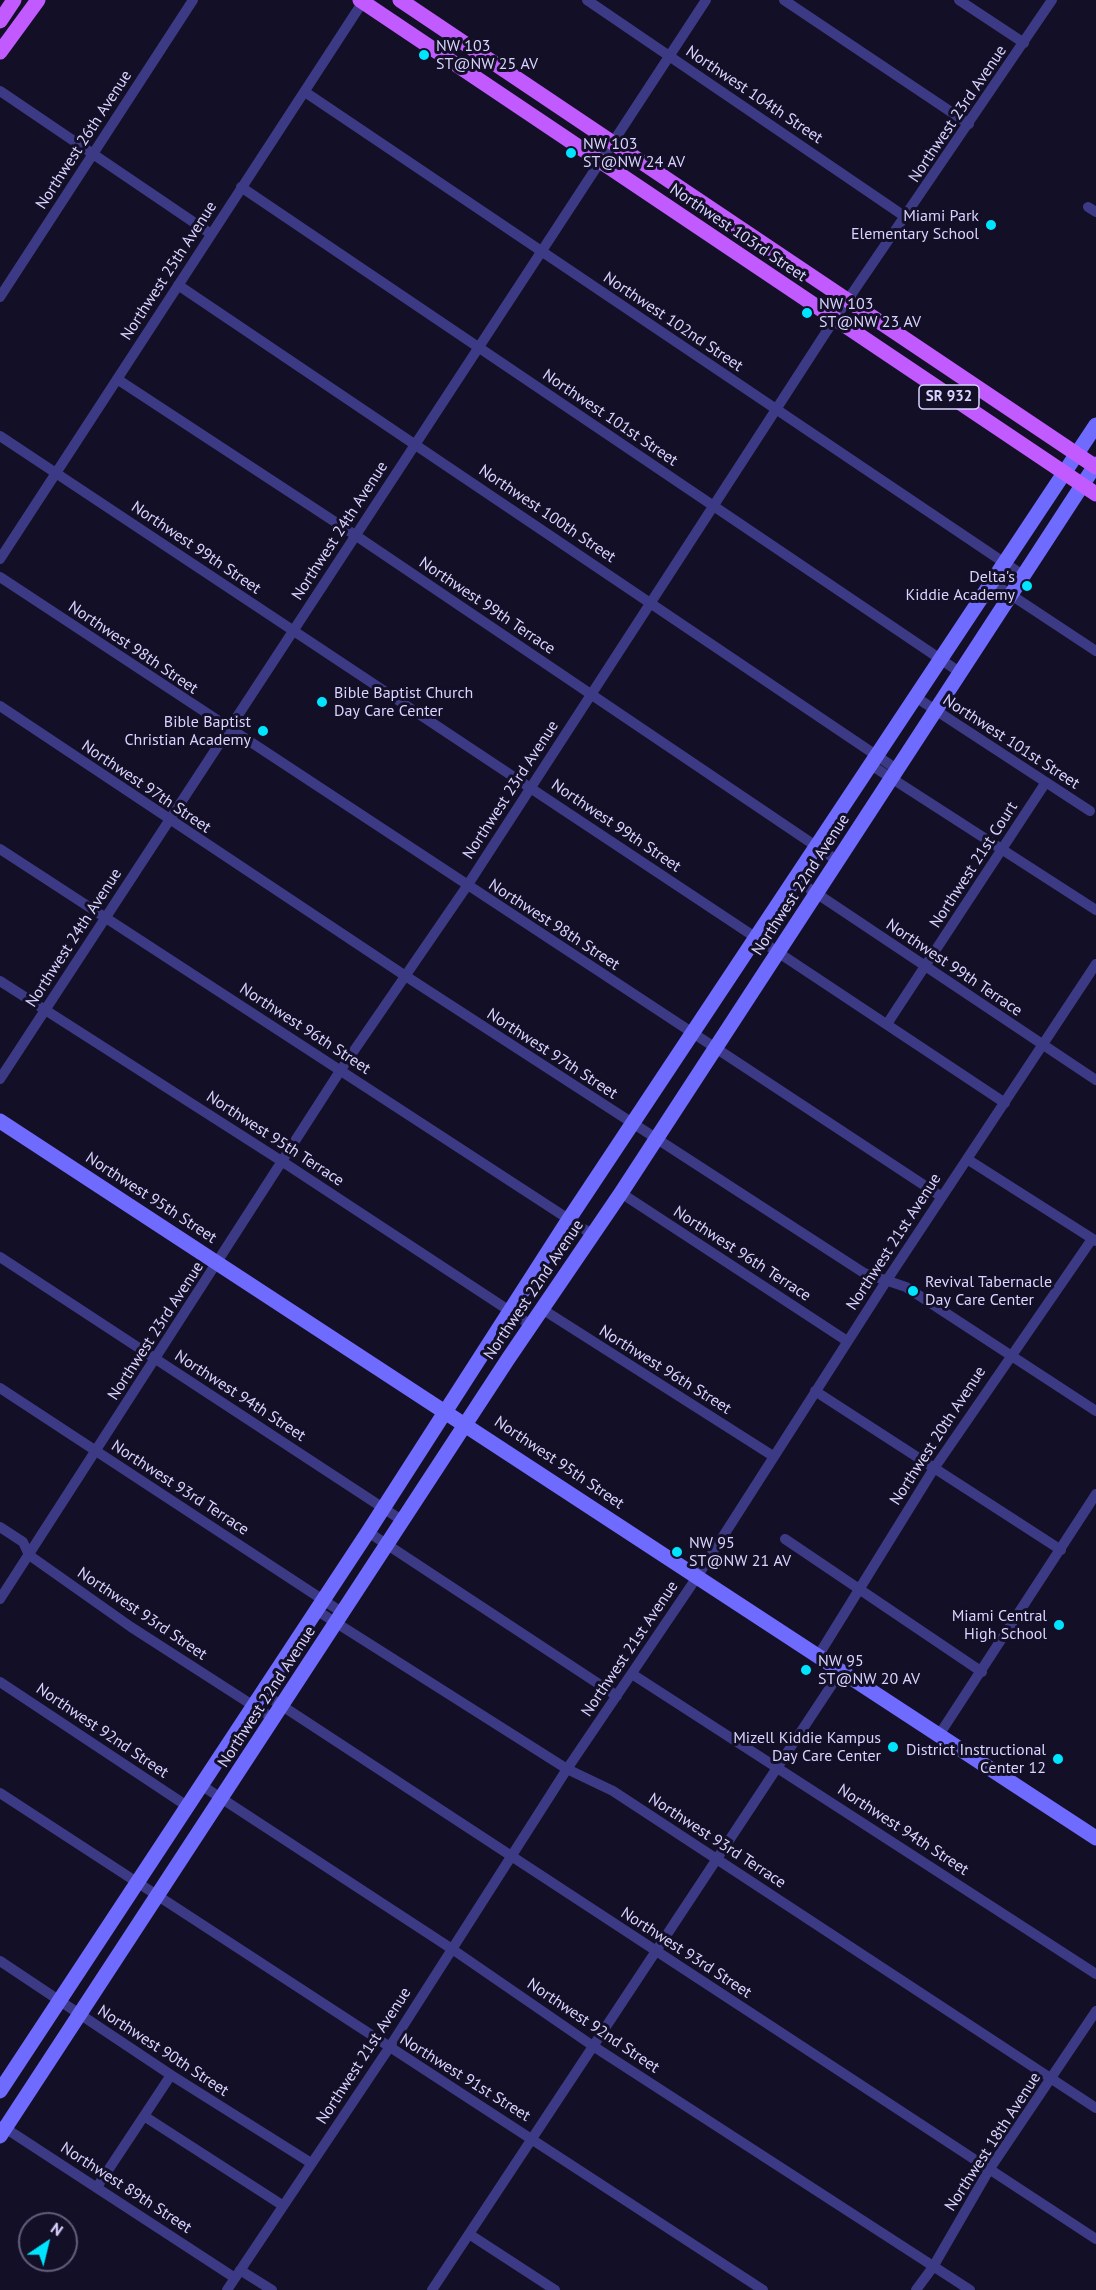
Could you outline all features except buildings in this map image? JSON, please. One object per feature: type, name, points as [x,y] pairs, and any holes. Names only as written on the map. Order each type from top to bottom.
[{"type":"main road","points":[[1,18],[14,0]]},
{"type":"main road","points":[[0,52],[38,0]]},
{"type":"main road","name":"Northwest 103rd Street","points":[[400,0],[1096,466]]},
{"type":"main road","name":"Northwest 103rd Street","points":[[362,1],[1096,494]]},
{"type":"main road","name":"Northwest 22nd Avenue","points":[[0,2091],[256,1699],[384,1508],[570,1219],[1096,425]]},
{"type":"main road","name":"Northwest 22nd Avenue","points":[[2,2130],[81,2014],[531,1325],[621,1193],[1096,466]]},
{"type":"main road","name":"Northwest 95th Street","points":[[0,1121],[446,1410],[1096,1838]]},
{"type":"street","name":"Northwest 26th Avenue","points":[[0,297],[194,0]]},
{"type":"street","name":"Northwest 104th Street","points":[[587,0],[904,216]]},
{"type":"street","name":"Northwest 24th Avenue","points":[[0,1079],[706,0]]},
{"type":"street","points":[[784,0],[969,124]]},
{"type":"street","points":[[959,0],[1024,43]]},
{"type":"street","name":"Northwest 23rd Avenue","points":[[0,1599],[218,1264],[340,1071],[467,886],[529,787],[716,507],[834,320],[904,216],[930,183],[1052,0]]},
{"type":"street","name":"Northwest 25th Avenue","points":[[0,559],[362,1]]},
{"type":"street","points":[[0,91],[211,234]]},
{"type":"street","name":"Northwest 102nd Street","points":[[305,92],[1024,576]]},
{"type":"street","name":"Northwest 101st Street","points":[[241,187],[961,673]]},
{"type":"street","name":"Northwest 100th Street","points":[[178,285],[651,603],[1002,849],[1096,910]]},
{"type":"street","name":"Northwest 99th Terrace","points":[[117,379],[355,535],[838,861]]},
{"type":"street","name":"Northwest 99th Street","points":[[0,436],[1005,1103]]},
{"type":"street","name":"Northwest 98th Street","points":[[0,577],[942,1197]]},
{"type":"street","points":[[993,583],[1096,651]]},
{"type":"street","name":"Northwest 101st Street","points":[[917,698],[1089,811]]},
{"type":"street","name":"Northwest 97th Street","points":[[0,706],[404,975],[864,1273],[906,1287],[1096,1411]]},
{"type":"street","name":"Northwest 21st Court","points":[[887,1024],[1046,782]]},
{"type":"street","name":"Northwest 96th Street","points":[[0,849],[593,1235]]},
{"type":"street","name":"Northwest 99th Terrace","points":[[795,879],[1096,1080]]},
{"type":"street","name":"Northwest 21st Avenue","points":[[227,2290],[389,2048],[567,1769],[697,1577],[886,1280],[1096,964]]},
{"type":"street","name":"Northwest 95th Terrace","points":[[0,981],[283,1162],[531,1325]]},
{"type":"street","points":[[967,1159],[1094,1240]]},
{"type":"street","name":"Northwest 96th Terrace","points":[[621,1193],[847,1341]]},
{"type":"street","name":"Northwest 20th Avenue","points":[[818,1656],[933,1470],[1009,1356],[1094,1240]]},
{"type":"street","name":"Northwest 94th Street","points":[[0,1257],[404,1521]]},
{"type":"street","name":"Northwest 96th Street","points":[[542,1309],[772,1456]]},
{"type":"street","name":"Northwest 93rd Terrace","points":[[0,1388],[96,1450],[320,1605],[567,1769],[613,1791],[1096,2108]]},
{"type":"street","points":[[815,1391],[933,1470],[1061,1550]]},
{"type":"street","points":[[939,1735],[1096,1494]]},
{"type":"street","name":"Northwest 93rd Street","points":[[0,1527],[23,1542],[29,1556],[511,1856],[1096,2239]]},
{"type":"street","points":[[368,1532],[617,1696]]},
{"type":"street","points":[[785,1539],[982,1672]]},
{"type":"street","points":[[432,2290],[841,1671]]},
{"type":"street","name":"Northwest 94th Street","points":[[632,1674],[1096,1974]]},
{"type":"street","name":"Northwest 92nd Street","points":[[0,1682],[187,1806]]},
{"type":"street","name":"Northwest 92nd Street","points":[[201,1785],[452,1949],[593,2046],[970,2290]]},
{"type":"street","name":"Northwest 91st Street","points":[[0,1793],[763,2290]]},
{"type":"street","name":"Northwest 90th Street","points":[[0,1961],[171,2075],[311,2163]]},
{"type":"street","name":"Northwest 18th Avenue","points":[[916,2290],[933,2267],[989,2170],[1096,2012]]},
{"type":"street","points":[[97,2187],[171,2075]]},
{"type":"street","points":[[144,2116],[282,2205]]},
{"type":"street","name":"Northwest 89th Street","points":[[2,2130],[238,2274],[272,2290]]},
{"type":"street","points":[[469,2234],[555,2290]]},
{"type":"place","name":"NW 103 ST@NW 25 AV","points":[[424,55]]},
{"type":"place","name":"NW 103 ST@NW 24 AV","points":[[571,153]]},
{"type":"place","name":"Miami Park Elementary School","points":[[991,225]]},
{"type":"place","name":"NW 103 ST@NW 23 AV","points":[[807,313]]},
{"type":"place","name":"Delta's Kiddie Academy","points":[[1027,586]]},
{"type":"place","name":"Bible Baptist Church Day Care Center","points":[[322,702]]},
{"type":"place","name":"Bible Baptist Christian Academy","points":[[263,731]]},
{"type":"place","name":"Revival Tabernacle Day Care Center","points":[[913,1291]]},
{"type":"place","name":"NW 95 ST@NW 21 AV","points":[[677,1552]]},
{"type":"place","name":"Miami Central High School","points":[[1059,1625]]},
{"type":"place","name":"NW 95 ST@NW 20 AV","points":[[806,1670]]},
{"type":"place","name":"Mizell Kiddie Kampus Day Care Center","points":[[893,1747]]},
{"type":"place","name":"District Instructional Center 12","points":[[1058,1759]]}]
